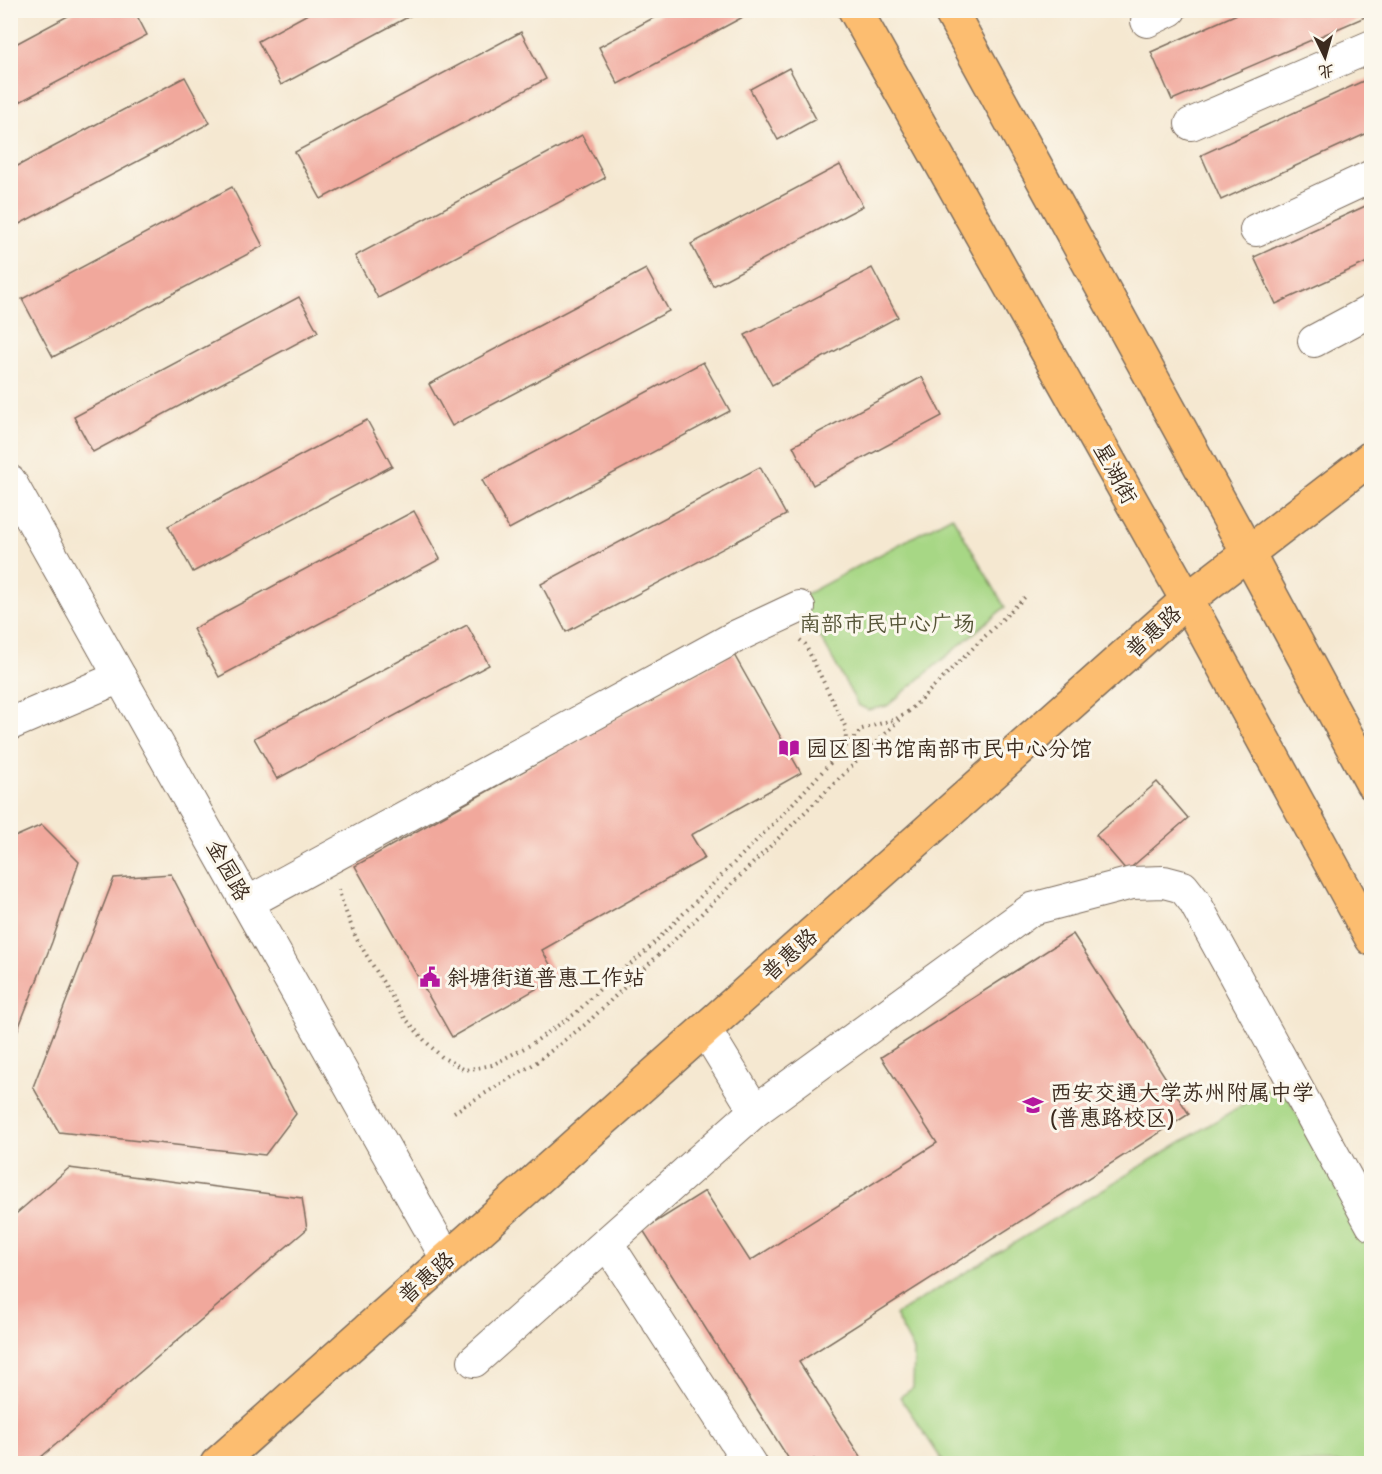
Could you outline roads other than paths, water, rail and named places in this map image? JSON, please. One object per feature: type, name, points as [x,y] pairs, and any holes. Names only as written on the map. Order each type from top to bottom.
[{"type":"main road","name":"星湖街","points":[[855,10],[1188,600],[1371,939]]},
{"type":"main road","points":[[950,10],[1248,553],[1371,783]]},
{"type":"main road","name":"普惠路","points":[[217,1464],[1188,600],[1371,457]]},
{"type":"street","points":[[1191,124],[1371,46]]},
{"type":"street","points":[[1256,230],[1371,176]]},
{"type":"street","points":[[1314,341],[1371,310]]},
{"type":"street","name":"金园路","points":[[10,482],[447,1259]]},
{"type":"street","points":[[247,903],[737,636],[799,622]]},
{"type":"street","points":[[10,724],[120,677]]},
{"type":"street","points":[[474,1361],[755,1110],[1032,909],[1132,883],[1164,882],[1183,887],[1194,901],[1371,1225]]},
{"type":"street","points":[[705,1029],[755,1110]]},
{"type":"street","points":[[607,1243],[750,1464]]},
{"type":"place","name":"园区图书馆南部市民中心分馆","points":[[789,748]]},
{"type":"place","name":"斜塘街道普惠工作站","points":[[430,977]]},
{"type":"place","name":"西安交通大学苏州附属中学 (普惠路校区)","points":[[1033,1105]]},
{"type":"park label","name":"南部市民中心广场","points":[[887,623]]}]
